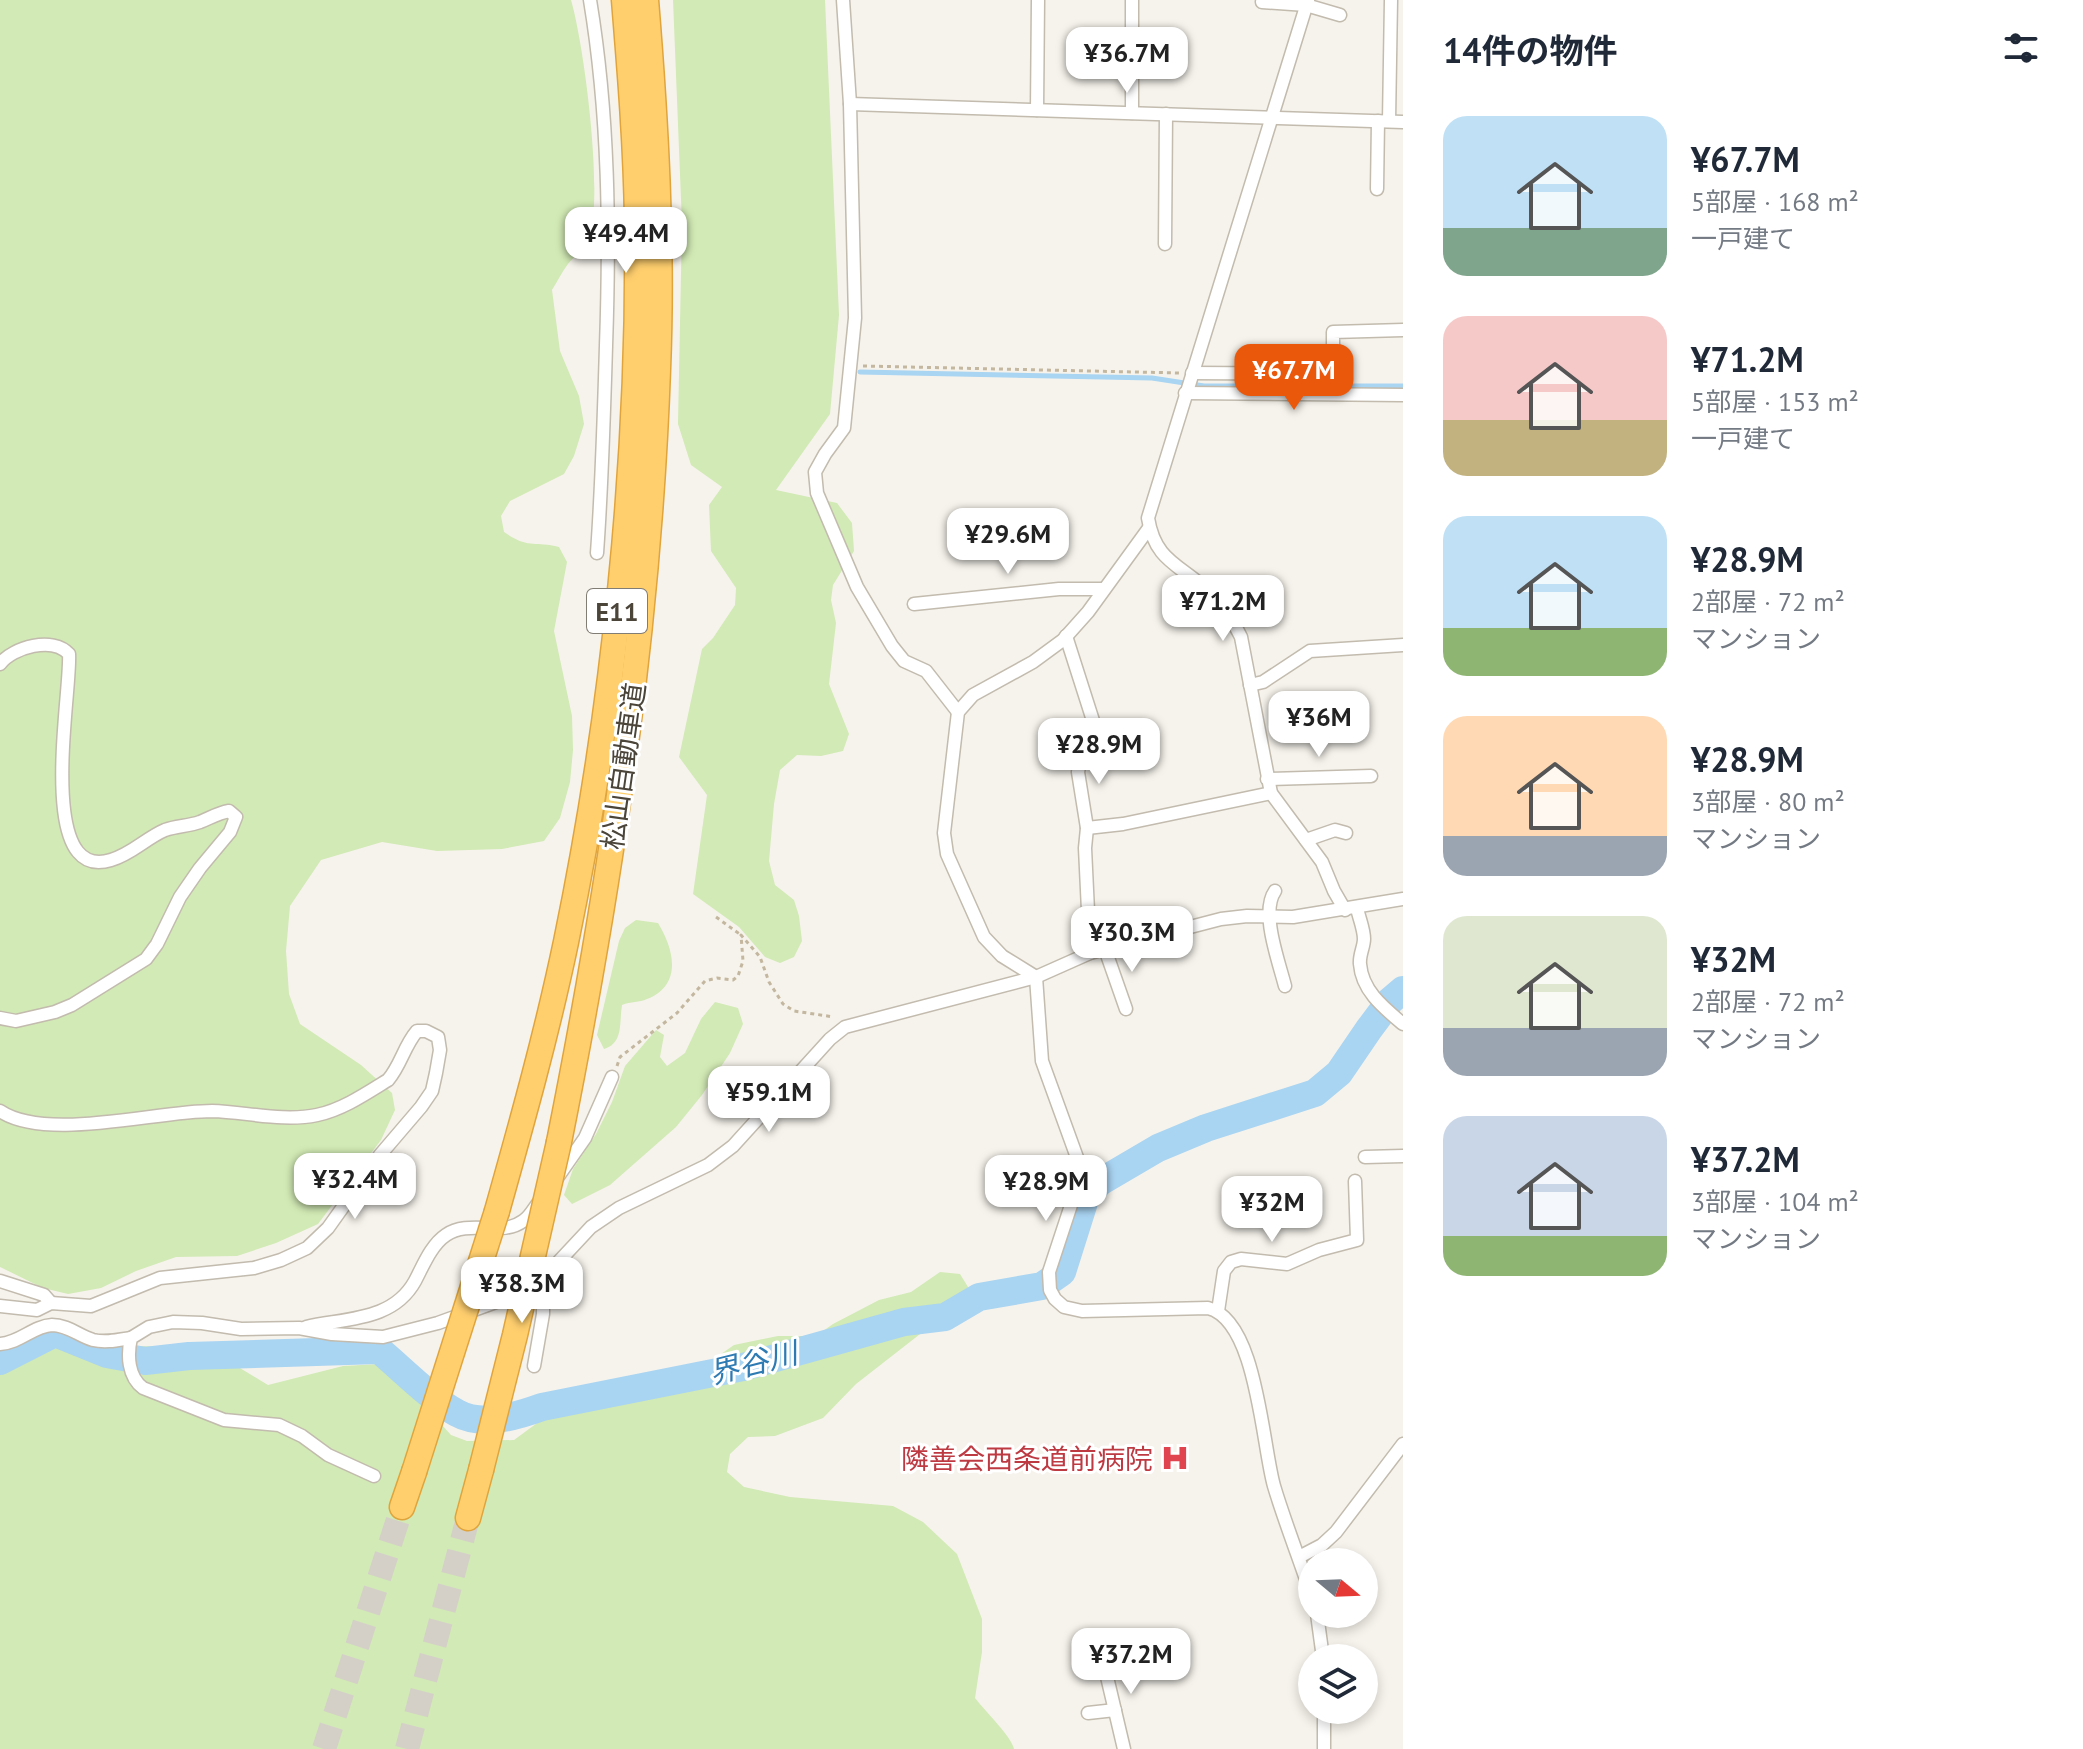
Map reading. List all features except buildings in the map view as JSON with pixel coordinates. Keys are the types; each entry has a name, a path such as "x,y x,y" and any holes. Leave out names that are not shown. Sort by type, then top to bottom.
{"highway":[{"name":"松山自動車道","path":"402,1507 497,1211 545,1039 593,792 614,641 632,401 637,221 624,0"},
{"name":"松山自動車道","path":"468,1518 559,1142 586,1007 627,751 653,470 658,366 655,108 646,0"}],"street":[{"path":"590,0 600,63 609,254 604,469 597,553"},
{"path":"843,0 850,104 855,318 844,428 815,472 817,493 857,587 892,646 904,661 926,671 958,712"},
{"path":"1037,110 1038,0"},
{"path":"1132,0 1132,113"},
{"path":"1377,189 1390,121 1391,0"},
{"path":"1262,2 1307,2 1340,15"},
{"path":"1307,2 1150,506 1149,528 1161,554 1222,605 1241,637 1271,793 1326,869 1334,891 1351,909 1364,941 1360,952 1364,981 1384,1009 1403,1024"},
{"path":"850,104 1390,121"},
{"path":"1165,244 1166,114"},
{"path":"1188,384 1333,374 1333,332 1403,330"},
{"path":"1188,384 1403,395"},
{"path":"1036,977 1002,956 984,937 947,854 944,833 958,712 973,695 1033,662 1066,636 1149,528"},
{"path":"914,604 1059,589 1104,589"},
{"path":"1066,636 1096,730 1094,738 1082,752 1078,772 1087,828 1085,848 1090,953"},
{"path":"1250,685 1263,682 1310,651 1403,645"},
{"path":"0,664 6,656 28,647 59,646 69,654 62,757 64,793 70,837 76,852 83,858 101,862 111,860 168,829 223,812 229,811 236,817 230,832 180,897 157,944 146,959 72,1005 55,1012 16,1021 0,1018"},
{"path":"1267,779 1371,776"},
{"path":"1087,828 1123,824 1271,793"},
{"path":"1306,840 1335,830 1346,833"},
{"path":"1275,891 1270,898 1268,917 1285,986"},
{"path":"534,1366 543,1314 543,1285 548,1273 591,1227 619,1208 708,1165 733,1146 830,1039 845,1027 1036,977 1090,953 1221,919 1351,909 1403,899"},
{"path":"1105,949 1126,1009"},
{"path":"1036,977 1042,1061 1079,1163 1074,1196 1049,1272 1050,1290 1064,1307 1082,1311 1208,1308 1218,1311 1230,1323 1250,1364 1273,1483 1298,1554"},
{"path":"0,1111 33,1123 55,1125 214,1111 302,1118 329,1112 388,1080 417,1031 426,1031 438,1037 440,1050 432,1091 401,1133 380,1155 328,1228 307,1248 254,1268 160,1278 91,1306 51,1303 37,1310 0,1306"},
{"path":"0,1344 10,1344 42,1327 55,1325 73,1330 90,1340 106,1342 130,1340 149,1327 173,1322 241,1329 299,1328 373,1315 394,1307 410,1290 432,1249 445,1235 460,1229 514,1227 526,1220 585,1138 612,1077"},
{"path":"1365,1157 1403,1156"},
{"path":"1218,1311 1224,1271 1231,1262 1241,1259 1287,1264 1319,1250 1357,1240 1355,1181"},
{"path":"0,1281 44,1295 51,1303"},
{"path":"299,1328 332,1334 383,1337 438,1323 543,1285"},
{"path":"130,1340 131,1374 143,1388 224,1420 279,1425 302,1436 328,1455 374,1476"},
{"path":"1316,1548 1336,1532 1403,1444"},
{"path":"1124,1749 1104,1664 1106,1654 1159,1666"},
{"path":"1088,1713 1115,1710"},
{"path":"1324,1724 1324,1749"}],"path":[{"path":"851,366 1188,384"},
{"path":"716,917 741,935 760,957 769,982 783,1004 794,1011 836,1018 845,1027"},
{"path":"612,1077 620,1057 677,1013 705,981 717,978 733,980 738,976 743,961 741,935"}],"green space":[{"path":"0,0 571,0 587,85 594,159 593,220 588,240 552,290 560,351 579,396 584,424 574,456 564,474 510,501 501,516 504,532 526,543 559,547 567,562 554,631 572,716 573,750 570,782 560,818 544,841 502,849 437,851 382,842 321,860 290,906 286,951 289,994 300,1024 361,1065 392,1093 395,1110 381,1140 318,1224 237,1256 176,1257 101,1288 68,1294 43,1288 0,1267"},
{"path":"673,0 825,0 839,315 830,414 776,490 837,503 852,523 854,551 833,585 831,600 836,623 829,684 849,734 843,751 821,756 797,755 780,770 769,861 775,885 794,900 802,941 794,957 780,963 765,957 739,927 693,894 707,795 679,757 702,649 735,605 736,588 711,551 709,505 722,487 691,465 678,424 682,224"},
{"path":"636,920 658,923 671,955 671,976 658,993 622,1005 618,1037 604,1049 597,1035 619,941 625,928"},
{"path":"715,1002 738,1008 743,1024 730,1053 702,1095 676,1127 610,1185 572,1204 564,1195 573,1169 596,1134 625,1066 656,1030 664,1035 660,1057 667,1066 685,1053 701,1019"},
{"path":"940,1272 960,1274 968,1287 965,1299 856,1384 823,1418 775,1436 748,1437 730,1454 727,1472 744,1487 790,1497 893,1506 923,1522 957,1554 982,1619 982,1652 975,1698 1014,1749 0,1749 0,1374 53,1345 205,1347 268,1385 343,1366 380,1364 414,1394 451,1435 467,1441 514,1440 548,1415 687,1386 711,1361 734,1345 778,1336 816,1336 879,1300 911,1292"}],"waterway":[{"path":"860,372 1152,378 1204,386 1403,386"},
{"name":"界谷川","path":"0,1361 55,1333 107,1354 145,1361 189,1356 379,1350 447,1407 467,1417 488,1420 743,1367 904,1322 945,1317 979,1297 1042,1286 1062,1272 1086,1196 1100,1182 1158,1148 1206,1128 1315,1093 1339,1073 1390,1001 1403,990"}],"tunnel":[{"path":"324,1749 402,1507"},
{"path":"407,1749 468,1518"}],"place":[{"name":"隣善会西条道前病院","path":"1175,1458"}]}
